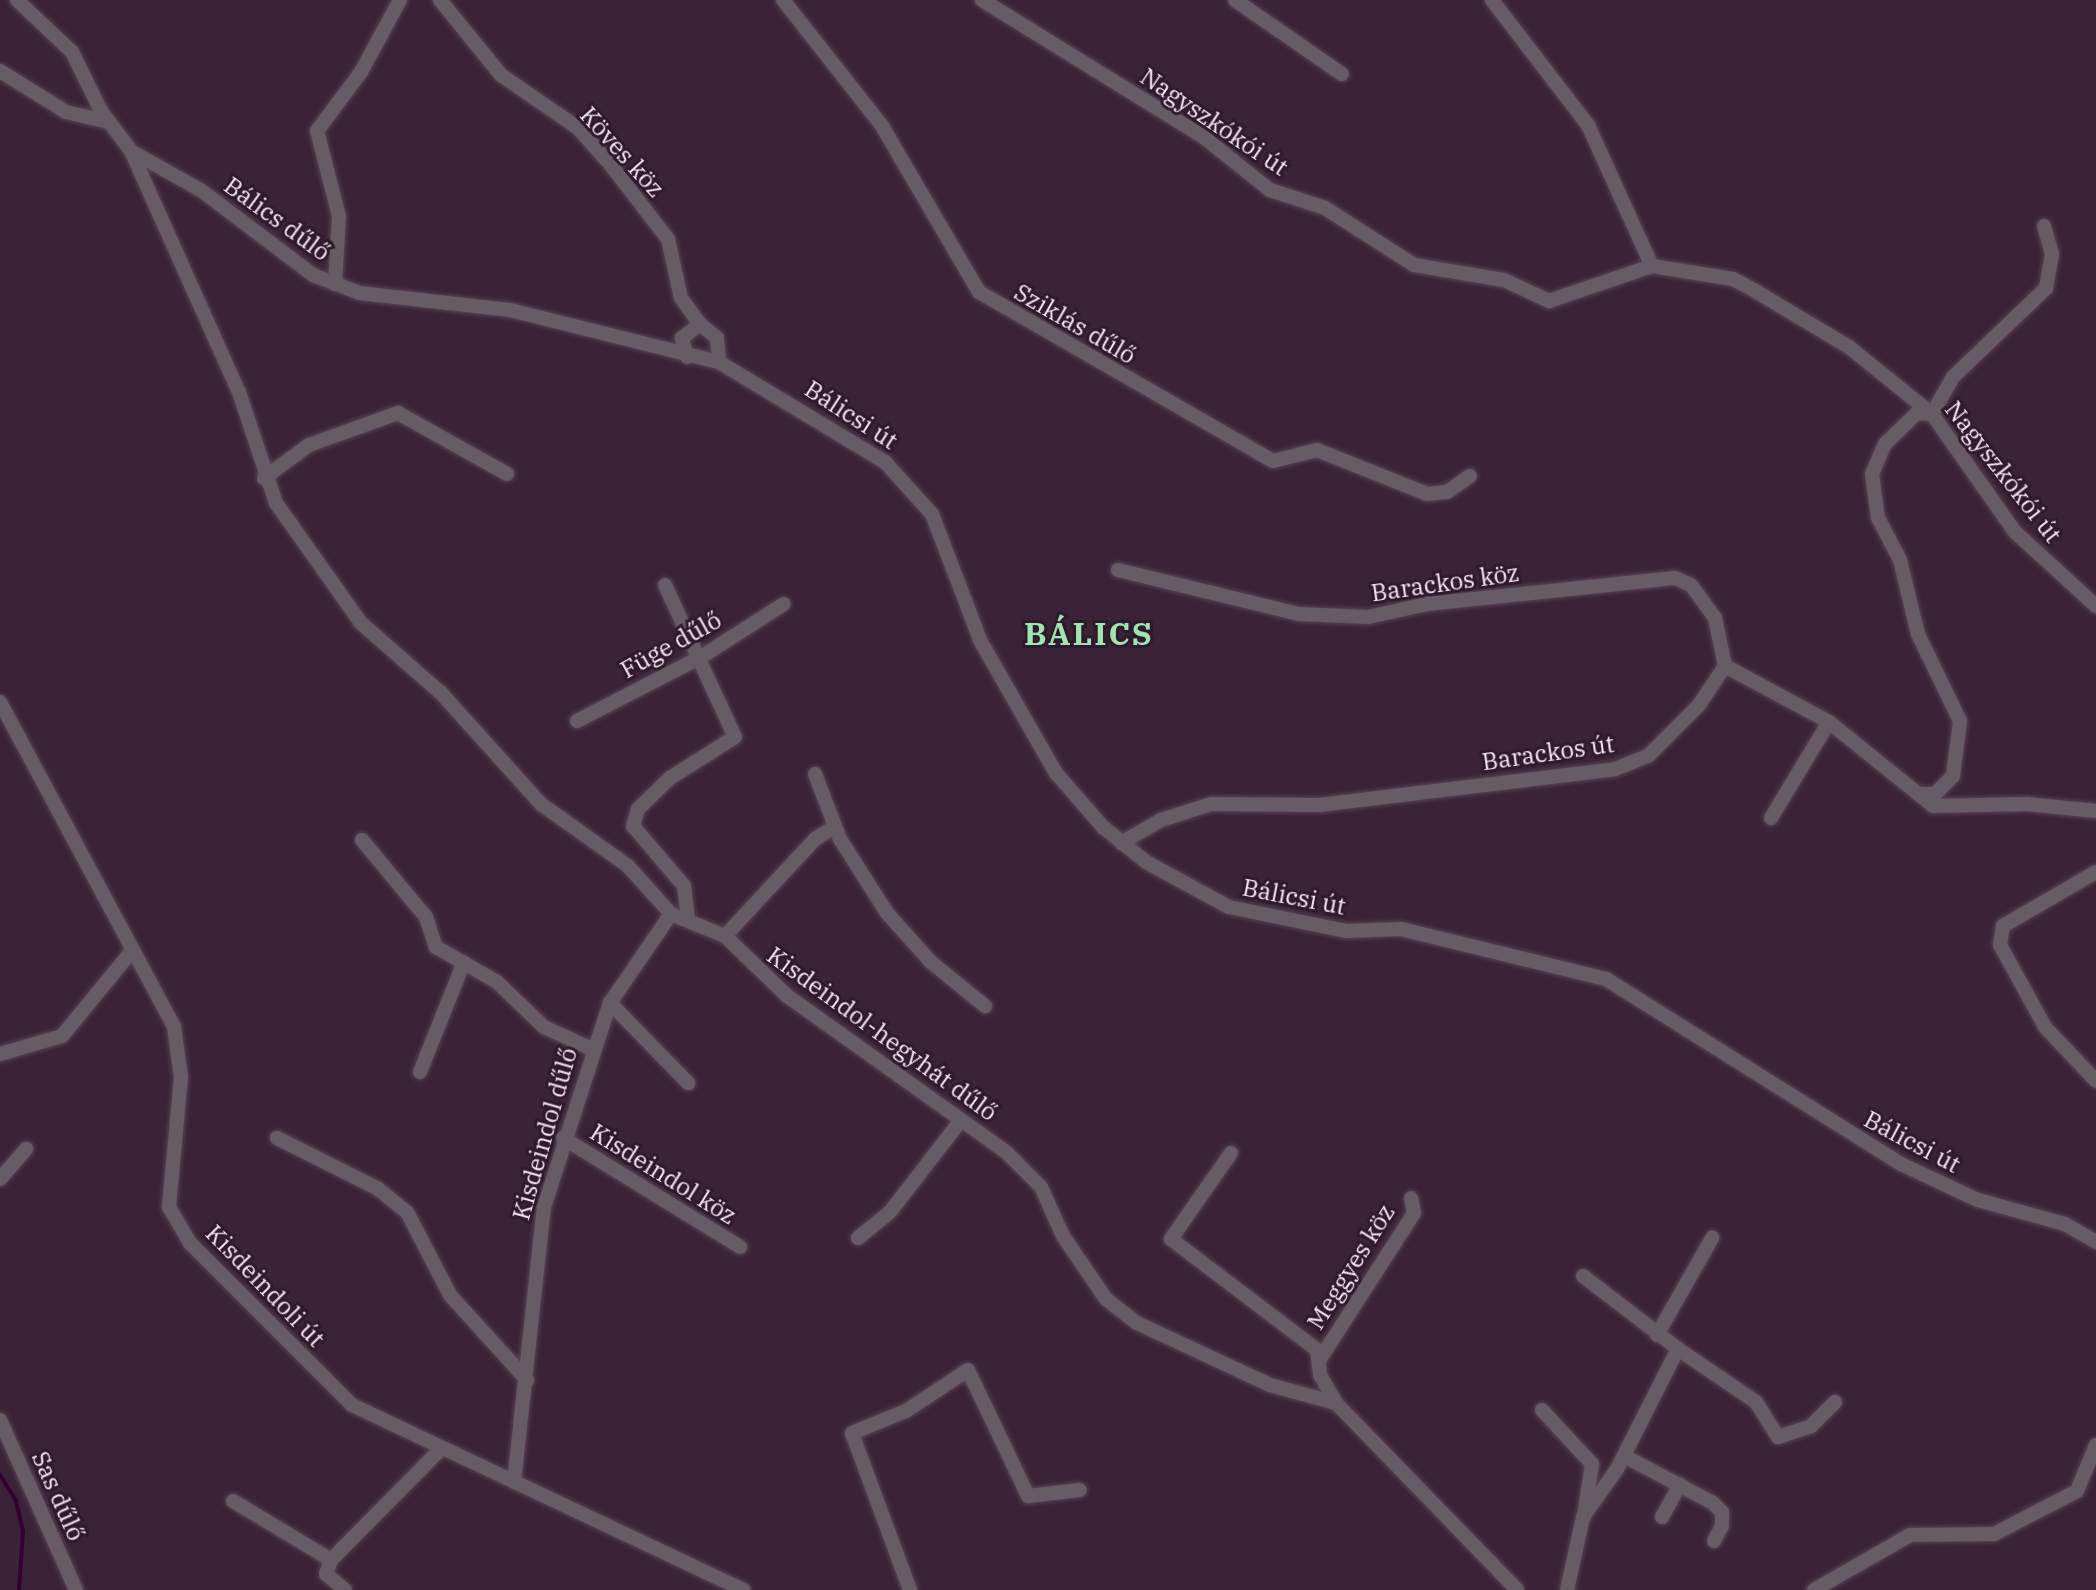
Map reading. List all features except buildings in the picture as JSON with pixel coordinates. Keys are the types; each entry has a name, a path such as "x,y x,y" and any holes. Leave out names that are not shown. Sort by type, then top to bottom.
{"street":[{"name":"Bálics dűlő","path":"17,0 72,52 109,122 131,151 202,191 294,264 360,293 510,310 687,357"},
{"path":"335,284 339,216 317,131 361,72 400,0"},
{"name":"Köves köz","path":"440,0 501,75 578,128 610,164 668,239 681,298 700,324"},
{"name":"Sziklás dűlő","path":"783,0 882,126 979,292 1273,461 1317,450 1427,494 1447,492 1470,476"},
{"name":"Nagyszkókói út","path":"982,0 1201,135 1270,190 1337,214 1414,265 1504,280 1549,301 1652,266 1733,279 1757,292 1849,347 1932,414 2015,532 2096,606"},
{"path":"1235,0 1342,74"},
{"path":"1492,0 1588,125 1652,266"},
{"path":"0,71 66,112 109,122"},
{"path":"131,151 239,392 264,478 361,623 441,693 541,804 628,866 671,914"},
{"path":"1922,794 1935,794 1953,776 1960,721 1918,634 1900,560 1878,518 1872,474 1885,444 1917,413 1932,414 1953,377 2046,288 2052,254 2044,226"},
{"path":"687,357 682,338 700,324 717,338 719,362"},
{"name":"Bálicsi út","path":"687,357 719,362 856,443 918,494 950,555 980,640 1056,773 1121,843 1229,907 1346,931 1401,929 1606,979 1901,1164 1978,1200 2065,1224 2096,1242"},
{"path":"264,478 309,445 398,413 507,474"},
{"name":"Barackos köz","path":"1118,570 1299,614 1368,617 1427,604 1675,578 1691,585 1715,618 1725,666"},
{"path":"665,585 701,657 735,737 670,778 638,809 633,826 684,886 688,917"},
{"name":"Füge dűlő","path":"577,721 701,657 784,604"},
{"path":"1725,666 1829,722 1922,794 1933,806 2027,804 2096,811"},
{"name":"Barackos út","path":"1121,843 1161,820 1211,804 1319,805 1615,769 1648,756 1699,705 1725,666"},
{"name":"Kisdeindoli út","path":"0,702 131,952 162,1000 178,1041 181,1077 169,1207 176,1223 352,1405 439,1451 514,1482 743,1590"},
{"path":"1771,818 1829,722"},
{"path":"815,774 834,827 887,913 931,962 985,1006"},
{"path":"725,936 815,839 834,827"},
{"path":"362,840 426,917 436,947 497,982 544,1027 592,1049"},
{"path":"2096,872 2003,926 2000,945 2045,1027 2096,1081"},
{"name":"Kisdeindol-hegyhát dűlő","path":"671,914 688,917 725,936 786,995 961,1120 1041,1187 1083,1269 1137,1323 1270,1385 1336,1403"},
{"name":"Kisdeindol dűlő","path":"514,1482 527,1380 536,1253 563,1138 610,1003 671,914"},
{"path":"0,1054 62,1036 131,952"},
{"path":"420,1072 464,962"},
{"path":"610,1003 688,1083"},
{"path":"858,1238 890,1212 961,1120"},
{"path":"277,1138 377,1188 407,1212 450,1295 527,1380"},
{"name":"Kisdeindol köz","path":"563,1138 740,1247"},
{"path":"0,1179 26,1149"},
{"path":"1231,1153 1171,1239 1320,1359 1320,1375 1336,1403 1517,1590"},
{"name":"Meggyes köz","path":"1320,1359 1414,1213 1411,1198"},
{"path":"1657,1335 1712,1238"},
{"path":"1583,1276 1657,1335 1756,1402 1778,1437 1811,1426 1835,1402"},
{"path":"1583,1517 1624,1456 1678,1349"},
{"path":"910,1590 852,1433 906,1411 968,1370 1028,1496 1080,1490"},
{"path":"1542,1410 1592,1464 1567,1590"},
{"name":"Sas dűlő","path":"0,1420 76,1590"},
{"path":"1814,1590 1910,1535 1994,1534 2077,1491 2096,1445"},
{"path":"345,1590 326,1574 331,1560 439,1451"},
{"path":"1624,1456 1680,1485 1722,1512 1714,1541"},
{"path":"1662,1517 1680,1485"},
{"path":"233,1501 331,1560"}],"waterway":[{"path":"0,1475 16,1501 23,1531 19,1590"}],"district":[{"name":"BÁLICS","path":"1089,633"}]}
